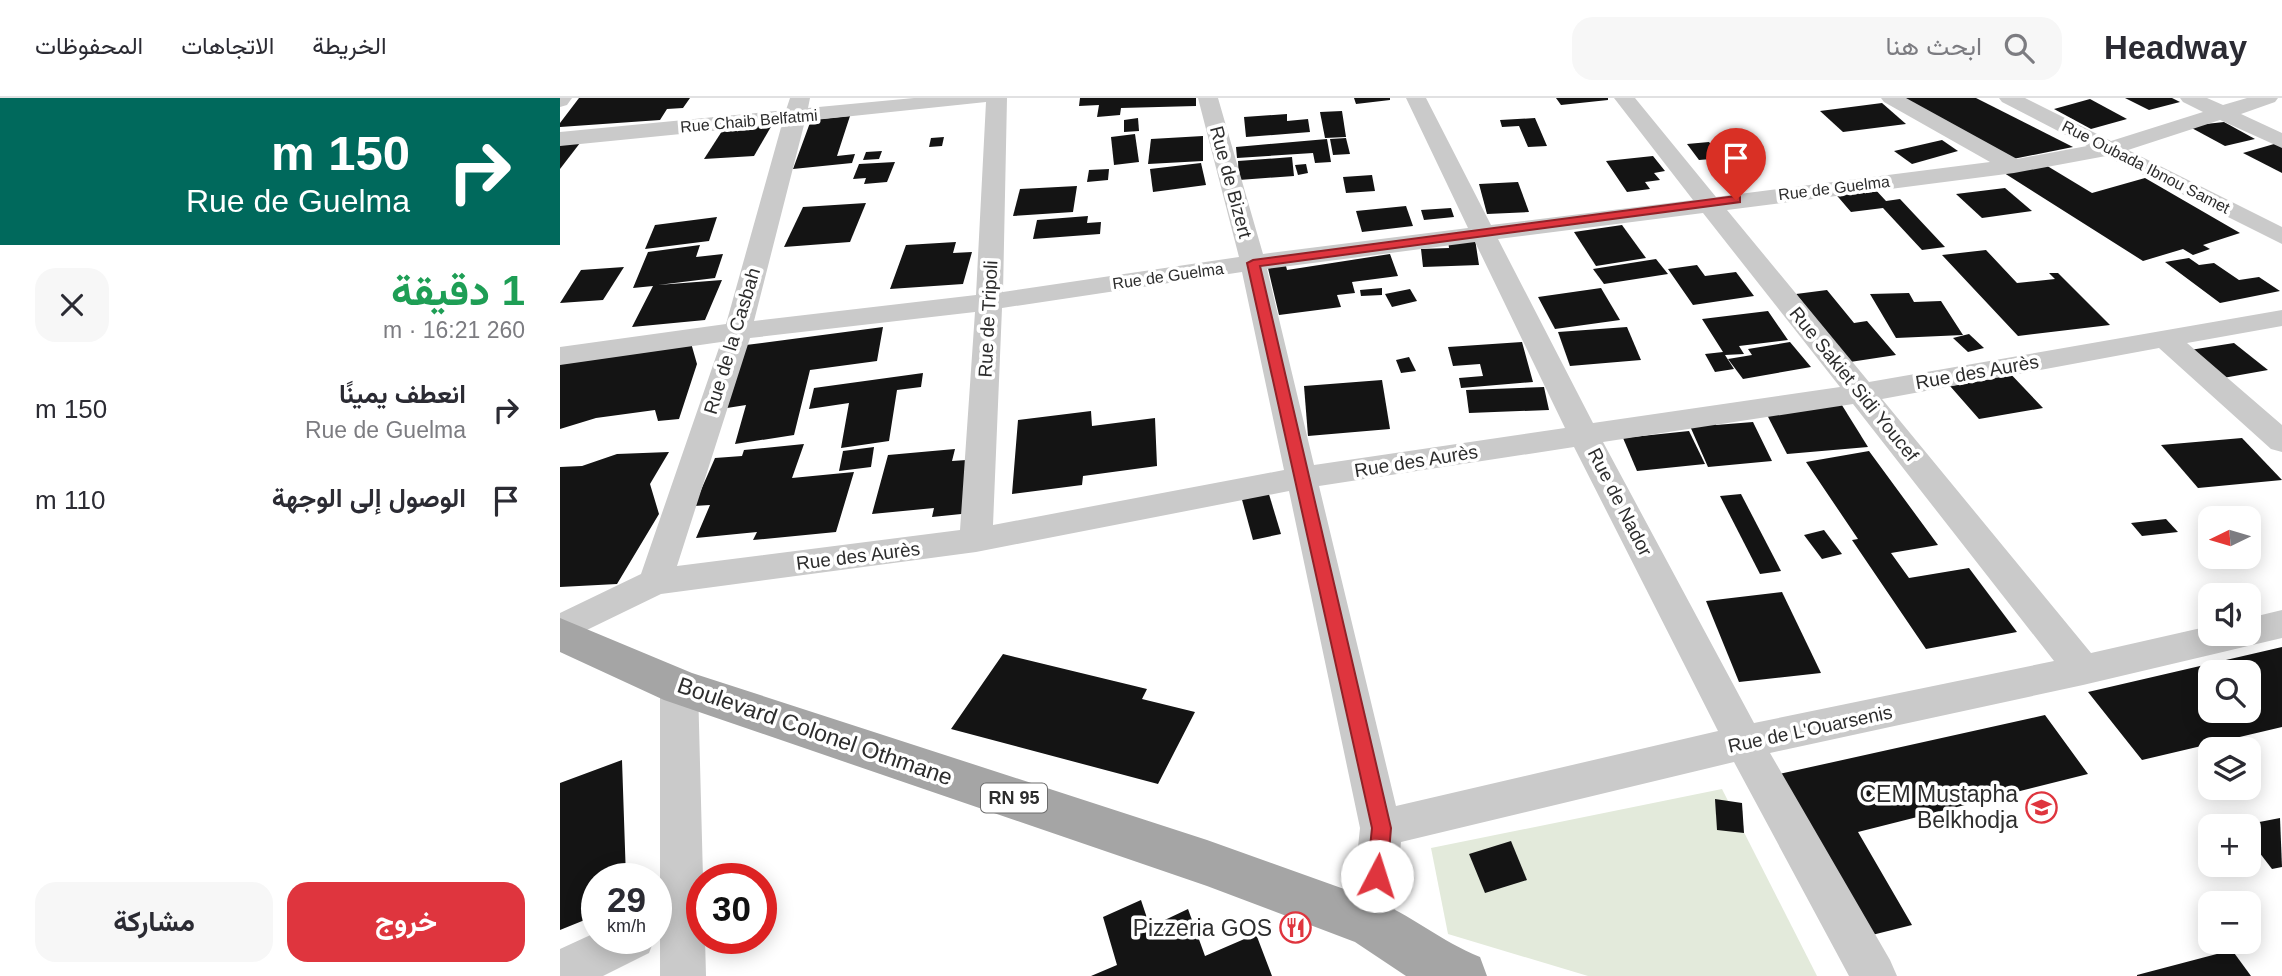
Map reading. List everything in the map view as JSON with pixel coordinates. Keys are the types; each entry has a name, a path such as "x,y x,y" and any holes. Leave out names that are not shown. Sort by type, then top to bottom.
{"main road":[{"name":"Boulevard Colonel Othmane","path":"560,634 679,687 1207,863 1372,924 1449,975"}],"street":[{"name":"Rue Chaib Belfatmi","path":"560,139 797,107 979,98"},
{"name":"Rue de Tripoli","path":"976,540 997,98"},
{"name":"Rue de Bizert","path":"1208,98 1253,263 1381,828 1372,924"},
{"name":"Rue de Nador","path":"1416,98 1745,742 1874,976"},
{"name":"Rue Sakiet Sidi Youcef","path":"1624,98 2083,670"},
{"path":"1891,98 2014,166"},
{"name":"Rue Oubada Ibnou Samet","path":"2009,98 2282,237"},
{"path":"2190,98 2282,141"},
{"name":"Rue de Guelma","path":"560,356 738,331 989,302 1253,263 1709,203 2014,166 2109,149 2268,98"},
{"name":"Rue de la Casbah","path":"655,582 738,331 797,107"},
{"name":"Rue des Aurès","path":"560,629 655,582 976,540 1300,478 1861,393 2165,339 2278,322"},
{"path":"2165,339 2282,442"},
{"path":"2261,629 2282,624"},
{"name":"Rue de L'Ouarsenis","path":"1381,828 1745,742 2198,644"},
{"path":"671,863 679,687"},
{"path":"672,936 683,976"},
{"path":"560,973 600,954"}],"green space":[{"path":"1722,789 1817,976 1588,976 1448,934 1431,848"}],"building":[{"path":"579,98 690,98 683,108 667,109 660,120 560,127 560,123"},
{"path":"1080,98 1196,98 1196,106 1121,108 1120,115 1097,117 1099,105 1079,106"},
{"path":"1354,98 1390,98 1390,100 1356,104"},
{"path":"1556,98 1608,98 1608,100 1561,105"},
{"path":"1899,98 1976,98 2073,147 2013,159"},
{"path":"2125,98 2172,98 2180,102 2149,110"},
{"path":"2090,99 2127,119 2091,129 2054,109"},
{"path":"1882,103 1906,124 1843,132 1820,111"},
{"path":"1342,111 1346,137 1325,138 1320,112"},
{"path":"1287,114 1287,121 1308,119 1310,132 1246,137 1244,117"},
{"path":"850,116 837,156 855,154 852,163 793,169 811,120"},
{"path":"1138,118 1139,131 1124,132 1124,120"},
{"path":"1535,118 1547,146 1528,147 1519,126 1502,127 1500,120"},
{"path":"2224,122 2255,139 2225,146 2188,126"},
{"path":"772,125 754,156 704,159 724,128"},
{"path":"1135,134 1139,162 1114,165 1111,137"},
{"path":"1203,136 1203,161 1148,164 1151,139"},
{"path":"944,137 942,146 929,147 931,138"},
{"path":"1346,138 1350,154 1333,155 1330,139"},
{"path":"1327,139 1331,162 1315,163 1313,153 1237,158 1236,147"},
{"path":"1942,140 1958,151 1912,164 1894,151"},
{"path":"1709,142 1726,164 1742,163 1755,180 1729,182 1711,159 1699,160 1687,144"},
{"path":"2281,142 2282,173 2243,153"},
{"path":"580,143 560,169 560,145"},
{"path":"882,151 879,159 863,160 866,152"},
{"path":"1653,156 1665,171 1654,173 1660,180 1645,182 1650,189 1627,192 1606,161"},
{"path":"1292,157 1294,176 1239,180 1238,161"},
{"path":"2039,161 2092,193 2145,178 2240,233 2203,245 2210,249 2193,255 2183,249 2143,261 2001,171"},
{"path":"895,162 887,182 864,184 866,178 853,179 859,164"},
{"path":"1201,163 1206,185 1153,192 1150,169"},
{"path":"1306,164 1308,173 1298,175 1295,165"},
{"path":"1109,169 1108,180 1087,182 1089,170"},
{"path":"1372,175 1375,191 1346,193 1343,177"},
{"path":"1518,182 1529,212 1487,214 1479,184"},
{"path":"1077,186 1073,212 1013,216 1020,189"},
{"path":"1873,187 1886,201 1900,199 1945,247 1922,250 1883,208 1851,212 1833,191"},
{"path":"2005,188 2032,211 1982,218 1956,194"},
{"path":"866,203 850,242 784,247 803,207"},
{"path":"1406,206 1413,226 1362,232 1356,211"},
{"path":"1451,208 1454,217 1424,220 1421,210"},
{"path":"1088,216 1087,223 1101,222 1100,234 1033,239 1037,220"},
{"path":"717,217 709,241 645,249 655,225"},
{"path":"1622,225 1646,258 1596,266 1574,232"},
{"path":"1475,239 1479,265 1423,267 1421,249 1449,248 1448,240"},
{"path":"956,242 953,253 972,252 963,284 890,289 906,245"},
{"path":"700,245 696,257 723,254 715,278 658,285 722,280 705,320 632,327 653,286 633,288 648,252"},
{"path":"1986,250 2017,283 2055,279 2049,273 2058,273 2110,325 2018,336 1942,255"},
{"path":"1390,254 1398,276 1352,282 1355,293 1337,295 1341,307 1279,315 1267,264 1285,262 1287,270"},
{"path":"2189,258 2199,265 2214,263 2239,280 2259,277 2280,291 2220,303 2165,262"},
{"path":"1656,259 1668,274 1604,284 1593,269"},
{"path":"1697,265 1705,276 1736,272 1754,296 1693,305 1668,269"},
{"path":"624,267 603,300 560,303 581,270"},
{"path":"1382,288 1382,295 1361,296 1360,290"},
{"path":"1601,288 1620,320 1555,329 1538,297"},
{"path":"1410,289 1417,301 1392,307 1385,294"},
{"path":"1827,290 1854,323 1867,321 1896,355 1850,362 1796,294"},
{"path":"1909,293 1914,302 1941,301 1963,335 1896,338 1870,294"},
{"path":"1768,311 1788,340 1739,346 1744,354 1725,355 1734,369 1715,372 1705,354 1723,352 1702,319"},
{"path":"883,327 877,361 810,370 794,435 735,444 746,405 727,408 746,345"},
{"path":"1627,327 1641,360 1570,366 1558,332"},
{"path":"1969,334 1984,348 1968,352 1953,338"},
{"path":"1522,342 1533,382 1461,388 1459,378 1483,376 1480,364 1453,366 1448,347"},
{"path":"1790,342 1811,367 1743,379 1728,359 1752,355 1748,349"},
{"path":"691,343 697,364 679,419 658,421 655,410 596,418 560,429 560,353"},
{"path":"2234,343 2268,370 2223,378 2190,350"},
{"path":"1409,357 1416,371 1401,373 1396,360"},
{"path":"2005,368 2043,408 1979,419 1950,386 1992,379 1984,372"},
{"path":"923,373 921,387 897,390 889,441 841,448 849,403 809,409 814,388"},
{"path":"1382,380 1390,429 1308,436 1304,386"},
{"path":"1544,387 1549,410 1469,413 1466,390"},
{"path":"1840,402 1868,447 1787,454 1764,409"},
{"path":"1091,411 1092,426 1155,418 1157,466 1083,476 1082,485 1012,494 1018,420"},
{"path":"1711,415 1716,425 1753,422 1772,461 1708,467 1686,417"},
{"path":"1689,431 1705,464 1637,471 1623,438"},
{"path":"2242,438 2282,480 2198,488 2161,445"},
{"path":"804,444 792,478 854,472 836,532 753,540 757,532 696,538 710,505 694,506 715,458 742,456 744,450"},
{"path":"874,447 871,467 839,471 843,451"},
{"path":"955,449 952,461 981,459 971,513 932,517 934,508 872,514 888,455"},
{"path":"1869,451 1938,545 1891,553 1909,578 1969,568 2017,632 1926,649 1852,540 1858,539 1806,462"},
{"path":"669,452 650,484 659,514 617,584 560,587 560,467 582,466 617,454"},
{"path":"1268,491 1281,534 1253,540 1241,496"},
{"path":"1741,494 1781,571 1760,574 1720,496"},
{"path":"2166,519 2178,532 2142,536 2131,523"},
{"path":"1824,530 1842,554 1822,559 1804,535"},
{"path":"1782,592 1821,673 1739,682 1706,601"},
{"path":"2282,647 2282,727 2240,737 2198,737 2198,747 2142,760 2088,692 2198,666 2198,723 2261,723 2261,660 2226,660"},
{"path":"1003,654 1147,689 1142,699 1195,712 1158,784 951,729"},
{"path":"2045,715 2088,774 1858,832 1912,925 1864,937 1775,775"},
{"path":"622,760 625,863 581,863 581,921 560,930 560,783"},
{"path":"1715,799 1742,803 1744,833 1717,830"},
{"path":"2280,818 2282,867 2272,869 2261,855 2261,822"},
{"path":"1511,841 1527,880 1485,893 1469,854"},
{"path":"1141,900 1150,927 1188,909 1205,956 1256,934 1272,976 1091,976 1117,965 1103,917"},
{"path":"2217,954 2235,954 2251,976 2137,976"}],"place":[{"name":"CEM Mustapha Belkhodja","path":"2041,807"},
{"name":"Pizzeria GOS","path":"1295,928"}],"route":[{"path":"1377,876 1381,828 1253,263 1736,200"}]}
